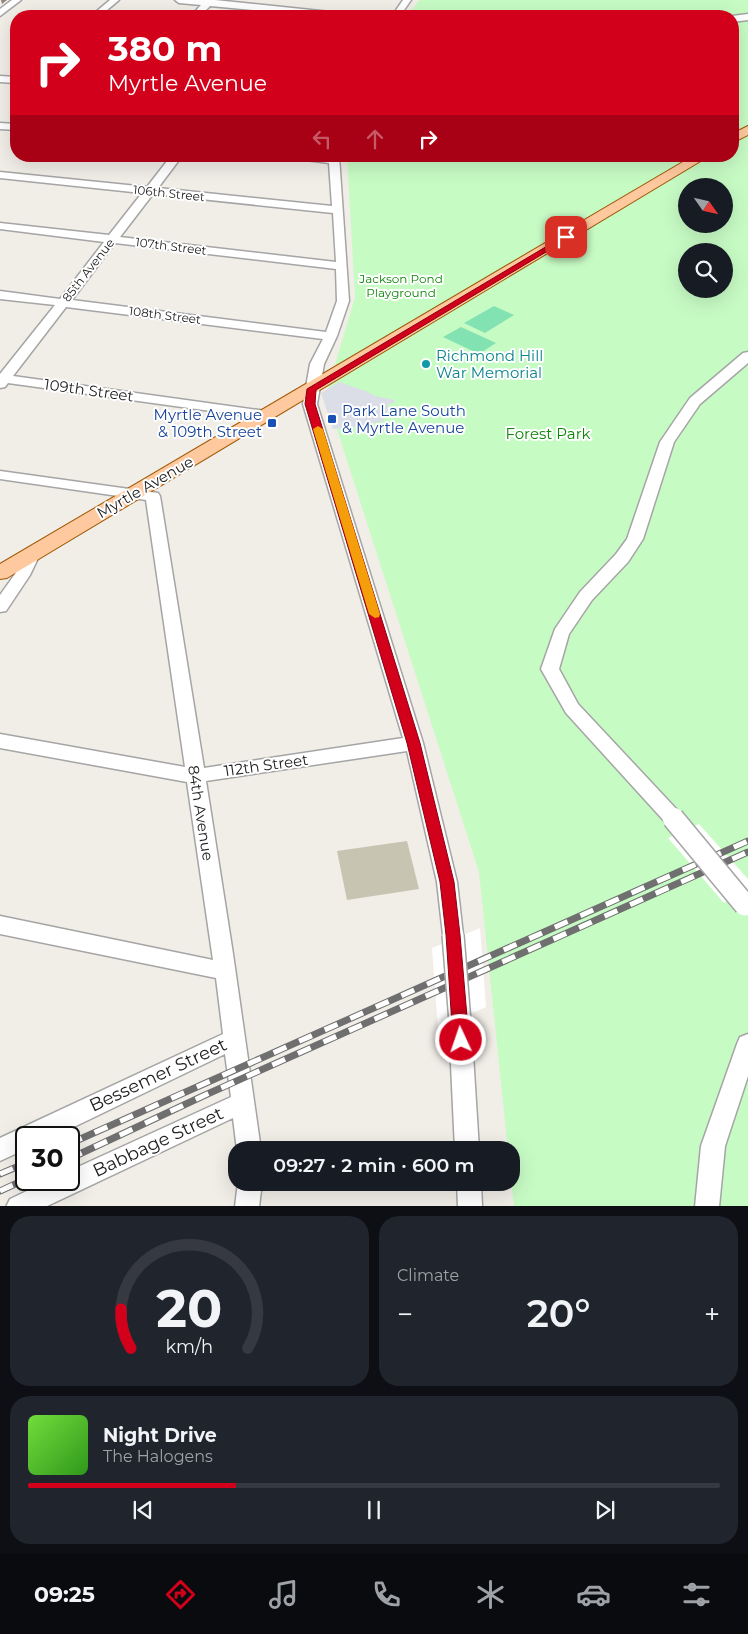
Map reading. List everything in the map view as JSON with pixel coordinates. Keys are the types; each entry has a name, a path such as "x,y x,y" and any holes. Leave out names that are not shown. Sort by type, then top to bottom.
{"main road":[{"name":"Myrtle Avenue","path":"0,573 693,162"}],"street":[{"path":"0,13 17,0"},
{"path":"102,10 115,0"},
{"path":"179,0 210,1 270,10"},
{"path":"201,10 210,1"},
{"name":"85th Avenue","path":"1,380 172,162"},
{"path":"334,162 343,301 331,336 317,364 311,389 310,404 414,743 447,882 460,1022 467,1141"},
{"name":"106th Street","path":"0,175 337,210"},
{"name":"107th Street","path":"0,226 342,266"},
{"name":"108th Street","path":"0,295 331,336"},
{"path":"746,908 673,818 572,708 550,669 561,633 586,596 622,558 635,539 667,442 695,402 748,356"},
{"name":"109th Street","path":"1,380 268,415"},
{"path":"0,475 133,494"},
{"name":"84th Avenue","path":"133,494 153,496 225,971 248,1141"},
{"path":"0,608 22,575 32,554"},
{"name":"112th Street","path":"0,742 195,776 414,743"},
{"path":"0,925 225,971"},
{"name":"Bessemer Street","path":"0,1150 234,1039"},
{"path":"707,1206 706,1200 713,1146 748,1044"},
{"name":"Babbage Street","path":"18,1206 244,1102"},
{"path":"247,1206 249,1191"},
{"path":"469,1191 470,1206"}],"shaded area":[{"path":"339,382 375,396 394,400 394,403 388,404 388,411 383,418 384,421 357,427 333,429 321,393"},
{"path":"407,841 419,889 347,900 337,851"}],"green space":[{"name":"Forest Park","path":"419,0 748,0 748,1206 514,1206 512,1191 520,1191 520,1141 507,1141 479,872 326,395 355,297 347,162 739,162 739,10 412,10"},
{"path":"494,306 514,315 485,333 464,323"},
{"path":"461,327 496,343 479,354 443,337"}],"pier":[{"path":"699,824 748,879 748,891 724,903 668,838"},
{"path":"480,928 486,1007 438,1028 432,948"}],"railway":[{"path":"80,1139 748,841"},
{"path":"80,1154 203,1096 748,852"},
{"path":"0,1174 15,1168"},
{"path":"0,1191 15,1184"}],"slow traffic":[{"path":"318,429 375,614"}],"place":[{"name":"Richmond Hill War Memorial","path":"426,364"},
{"name":"Park Lane South & Myrtle Avenue","path":"332,419"},
{"name":"Myrtle Avenue & 109th Street","path":"272,423"}],"route":[{"path":"461,1040 447,882 414,743 310,404 311,389 566,237"}],"park label":[{"name":"Jackson Pond Playground","path":"401,285"}]}
